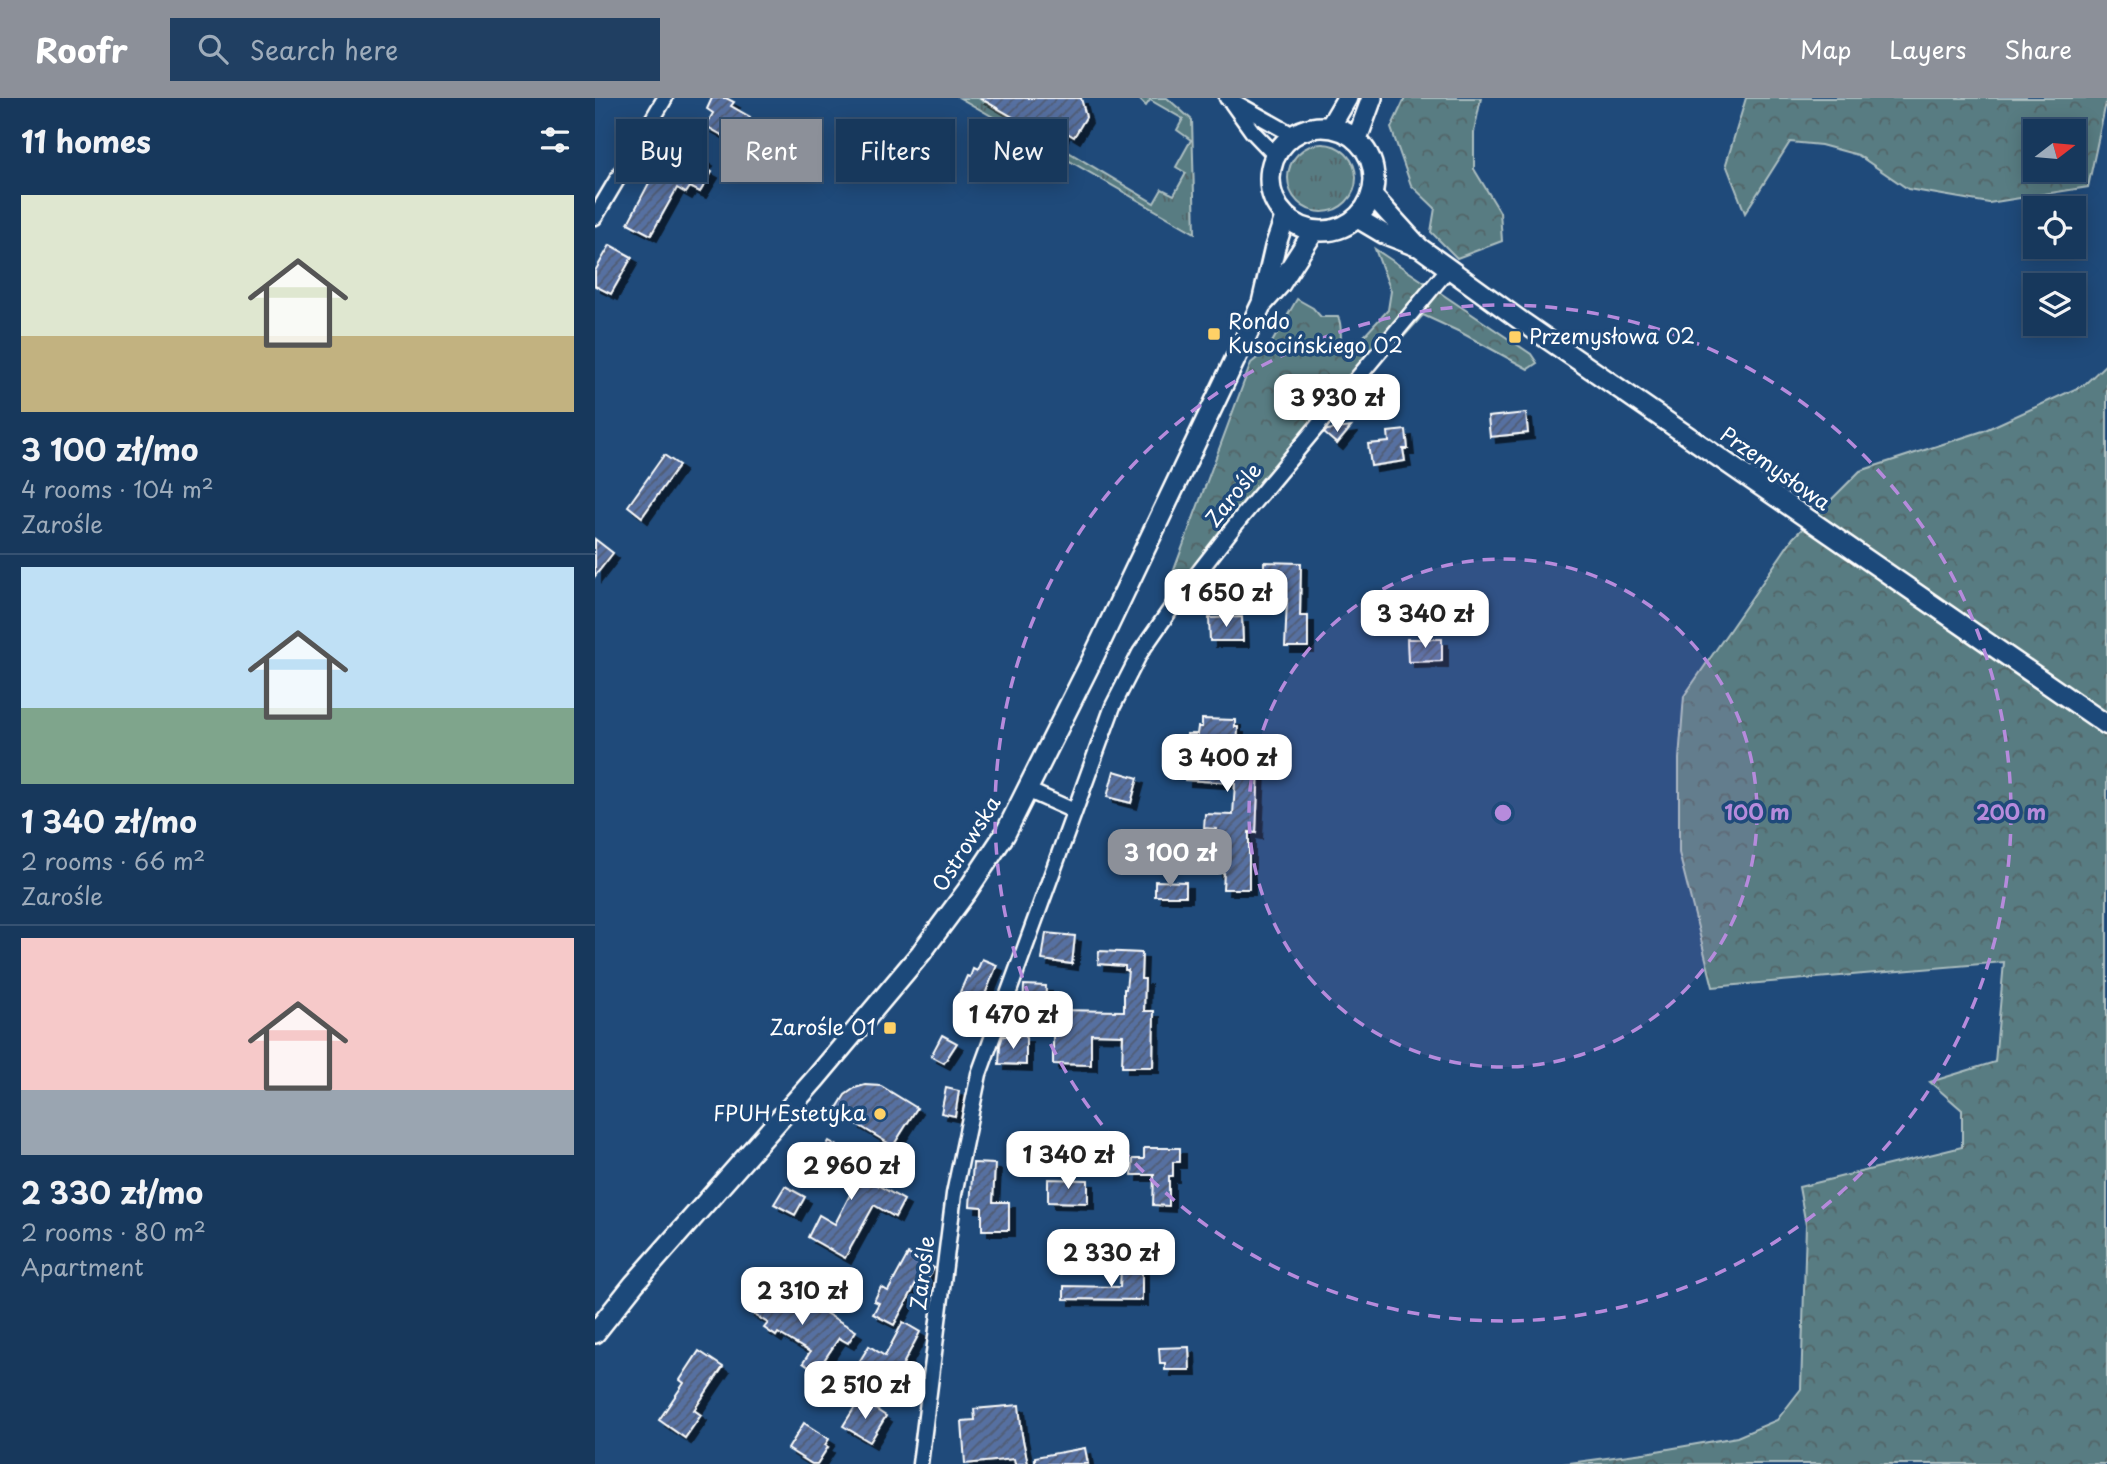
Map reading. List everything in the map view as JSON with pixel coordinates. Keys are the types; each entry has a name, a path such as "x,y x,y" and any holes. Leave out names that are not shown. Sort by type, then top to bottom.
{"main road":[{"path":"1330,127 1347,98"},
{"path":"1357,139 1372,98"},
{"path":"1317,126 1330,127 1357,139 1369,156 1374,175 1372,195 1357,218 1337,230 1314,231 1299,227 1285,217 1275,204 1269,171 1282,144 1293,135 1317,126"},
{"name":"Ostrowska","path":"595,1333 634,1284 921,953 997,845 1103,638 1262,303 1285,217"},
{"name":"Ostrowska","path":"1262,303 1280,284 1314,231"}],"street":[{"path":"595,217 666,98"},
{"path":"1229,100 1293,135"},
{"path":"1229,100 1252,131 1275,155"},
{"name":"Przemysłowa","path":"1372,195 1419,247 1547,339 2107,725"},
{"name":"Przemysłowa","path":"1357,218 1384,234 1419,247"},
{"name":"Zarośle","path":"920,1464 954,1194 979,1074 1113,706 1140,653 1177,600 1240,519 1449,268"},
{"path":"1027,790 1074,811"}],"green space":[{"path":"960,98 978,98 1013,119 997,119"},
{"path":"1138,98 1167,98 1192,120 1195,233 1067,159 1067,151 1154,203 1162,189 1174,195 1186,173 1176,167 1191,140 1177,130 1183,119 1150,100 1146,106"},
{"path":"1405,98 1481,98 1474,132 1474,169 1500,212 1502,241 1457,258 1431,232 1435,208 1411,185 1391,128"},
{"path":"1746,98 2107,98 2088,187 1989,203 1908,189 1858,155 1821,145 1790,142 1745,213 1726,164"},
{"path":"1322,144 1335,147 1346,154 1353,165 1356,178 1353,191 1346,202 1335,209 1322,212 1309,209 1298,202 1291,191 1288,178 1291,165 1298,154 1309,147"},
{"path":"1375,249 1531,354 1537,363 1528,369 1423,315 1400,341 1368,364 1186,585 1171,578 1251,363 1268,349 1297,299 1313,308 1321,317 1338,317 1342,345 1355,346 1388,310 1391,291"},
{"path":"2107,363 2107,1464 1562,1464 1737,1437 1777,1420 1801,1389 1806,1225 1799,1187 1962,1147 1962,1110 1930,1082 1995,1062 2004,962 1713,987 1679,853 1679,759 1684,696 1793,538 1860,471 1983,431 2084,385"}],"building":[{"path":"712,98 726,98 734,102 731,106 750,117 721,119 721,134 707,127 713,113 707,109"},
{"path":"980,98 1081,98 1086,117 1074,137 1067,133 1067,119 1016,119"},
{"path":"649,182 706,182 700,192 690,187 686,193 677,188 651,235 628,223"},
{"path":"610,245 632,257 611,294 595,286 595,271"},
{"path":"1526,413 1528,433 1490,437 1488,417"},
{"path":"1351,427 1337,444 1324,433 1327,430"},
{"path":"1406,430 1408,449 1403,449 1405,461 1371,466 1368,444 1389,442 1388,432"},
{"path":"664,455 679,465 642,517 628,506"},
{"path":"595,539 613,553 595,576"},
{"path":"1264,562 1301,563 1300,616 1308,616 1308,647 1285,647 1287,599 1268,599 1268,589 1264,589"},
{"path":"1242,617 1243,641 1210,641 1209,618"},
{"path":"1407,639 1442,639 1442,661 1408,662"},
{"path":"1202,719 1235,720 1235,727 1238,727 1237,753 1263,753 1263,767 1259,767 1256,833 1249,832 1249,889 1223,889 1224,873 1216,872 1216,829 1204,828 1205,814 1233,815 1235,783 1185,780 1187,734 1197,734 1198,727 1202,727"},
{"path":"1114,771 1138,778 1131,803 1107,797"},
{"path":"1155,881 1186,882 1186,896 1155,896"},
{"path":"1046,933 1075,936 1072,964 1042,960"},
{"path":"1099,951 1142,953 1141,979 1145,979 1144,1011 1154,1011 1153,1067 1122,1067 1123,1035 1091,1034 1091,1065 1053,1064 1053,1010 1124,1011 1124,989 1128,970 1125,970 1125,966 1098,964"},
{"path":"982,959 997,965 979,1009 957,999 967,976 970,977 973,969 977,971"},
{"path":"1024,985 1046,986 1045,1011 1023,1010"},
{"path":"942,1035 957,1043 944,1063 931,1056"},
{"path":"1003,1036 1026,1036 1026,1065 999,1064"},
{"name":"FPUH Estetyka","path":"865,1085 881,1086 917,1108 893,1146 855,1123 857,1120 837,1108 845,1095"},
{"path":"946,1088 959,1091 955,1116 941,1113"},
{"path":"829,1141 871,1168 865,1178 904,1200 895,1217 874,1205 845,1258 808,1237 819,1215 835,1224 853,1189 848,1186 851,1181 817,1162"},
{"path":"1144,1148 1180,1148 1180,1162 1173,1162 1173,1176 1169,1176 1169,1206 1153,1205 1154,1175 1132,1175 1133,1159 1144,1159"},
{"path":"1026,1151 1057,1152 1057,1166 1026,1165"},
{"path":"973,1163 995,1164 993,1202 1009,1202 1009,1230 982,1230 982,1207 970,1206"},
{"path":"1048,1179 1088,1180 1088,1203 1048,1202"},
{"path":"785,1186 805,1197 795,1215 774,1204"},
{"path":"908,1254 934,1268 923,1288 916,1284 894,1325 873,1314 879,1303 874,1301 881,1287 888,1291"},
{"path":"1121,1269 1142,1269 1142,1300 1064,1299 1064,1286 1120,1287"},
{"path":"762,1288 804,1315 810,1304 856,1331 848,1343 839,1338 816,1372 803,1363 810,1352 778,1333 776,1336 764,1328 768,1323 748,1311"},
{"path":"903,1322 920,1332 902,1366 906,1369 895,1387 883,1380 878,1387 853,1372 869,1346 885,1356"},
{"path":"1189,1347 1190,1370 1165,1370 1165,1363 1160,1363 1159,1348"},
{"path":"699,1351 723,1367 694,1410 701,1415 685,1438 659,1420 684,1383 680,1380"},
{"path":"824,1365 838,1374 830,1387 816,1378"},
{"path":"860,1399 886,1416 870,1442 843,1426"},
{"path":"1019,1405 1028,1464 1015,1464 1014,1459 965,1464 962,1421 975,1420 974,1409"},
{"path":"804,1423 829,1439 825,1445 828,1447 817,1464 812,1464 788,1449"},
{"path":"1085,1448 1088,1464 1035,1464 1035,1457"}],"place":[{"name":"Rondo Kusocińskiego 02","path":"1214,334"},
{"name":"Przemysłowa 02","path":"1515,337"},
{"name":"Zarośle 01","path":"890,1028"},
{"name":"FPUH Estetyka","path":"880,1114"}]}
